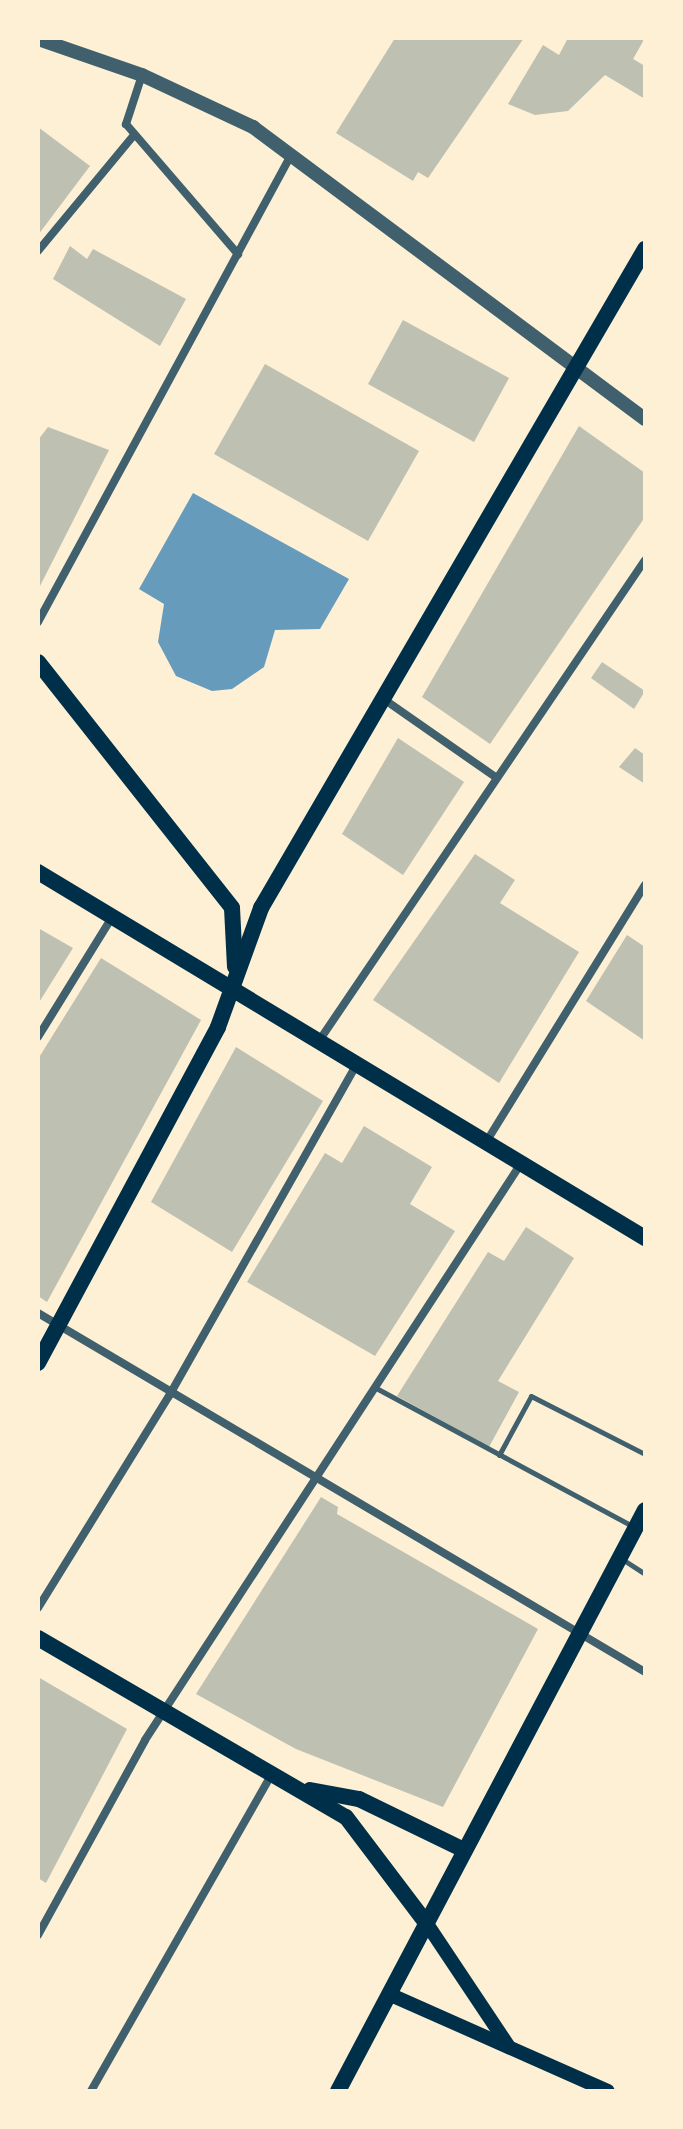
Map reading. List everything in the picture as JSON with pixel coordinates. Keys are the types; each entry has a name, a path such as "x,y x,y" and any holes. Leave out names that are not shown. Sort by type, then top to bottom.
{"main road":[{"path":"38,1363 234,989 261,908 385,700 573,369 645,249"},
{"path":"38,662 232,908 234,989"},
{"path":"38,872 359,1060 645,1238"},
{"path":"338,2091 645,1510"},
{"path":"38,1638 303,1788 352,1824 427,1924 509,2047"},
{"path":"303,1788 359,1799 464,1850"},
{"path":"391,1995 608,2091"}],"street":[{"path":"38,39 142,75 242,120 573,369 645,419"},
{"path":"142,75 124,113 133,136 238,254"},
{"path":"38,251 133,136"},
{"path":"38,622 291,155"},
{"path":"321,1038 645,560"},
{"path":"385,700 497,778"},
{"path":"488,1139 645,885"},
{"path":"38,1037 112,917"},
{"path":"38,1608 169,1396 359,1060"},
{"path":"38,1935 164,1712 523,1161"},
{"path":"38,1313 169,1396 582,1630 645,1672"},
{"path":"91,2091 273,1772"}],"lane":[{"path":"376,1388 635,1528"},
{"path":"499,1455 531,1396 645,1454"},
{"path":"620,1558 645,1574"}],"water":[{"path":"193,493 349,579 320,629 275,630 264,667 232,689 212,691 176,676 158,642 164,604 139,589"}],"building":[{"path":"395,38 524,38 428,178 418,172 413,181 336,133"},
{"path":"568,38 645,38 633,59 645,66 645,99 605,75 568,111 535,115 508,104 543,45 559,55"},
{"path":"38,127 90,166 38,235"},
{"path":"70,246 87,259 93,249 186,299 160,346 53,279"},
{"path":"403,320 509,378 474,442 368,384"},
{"path":"265,364 419,451 368,541 214,454"},
{"path":"579,426 645,473 645,517 490,744 422,697"},
{"path":"48,427 109,450 38,590 38,440"},
{"path":"602,662 645,691 634,709 591,678"},
{"path":"398,738 464,782 403,875 342,834"},
{"path":"635,748 645,755 645,784 619,767"},
{"path":"475,854 515,880 500,903 579,952 499,1083 373,1000"},
{"path":"38,928 73,948 38,1004"},
{"path":"627,935 645,947 645,1041 586,1001"},
{"path":"101,958 201,1020 47,1302 38,1296 38,1059"},
{"path":"236,1047 323,1101 232,1252 151,1202"},
{"path":"364,1126 432,1167 410,1204 455,1231 375,1356 247,1282 325,1153 342,1163"},
{"path":"526,1227 574,1258 498,1381 519,1392 489,1447 397,1396 488,1252 504,1261"},
{"path":"321,1497 338,1507 337,1514 538,1629 443,1807 296,1749 196,1694"},
{"path":"38,1677 127,1729 46,1883 38,1878"}]}
